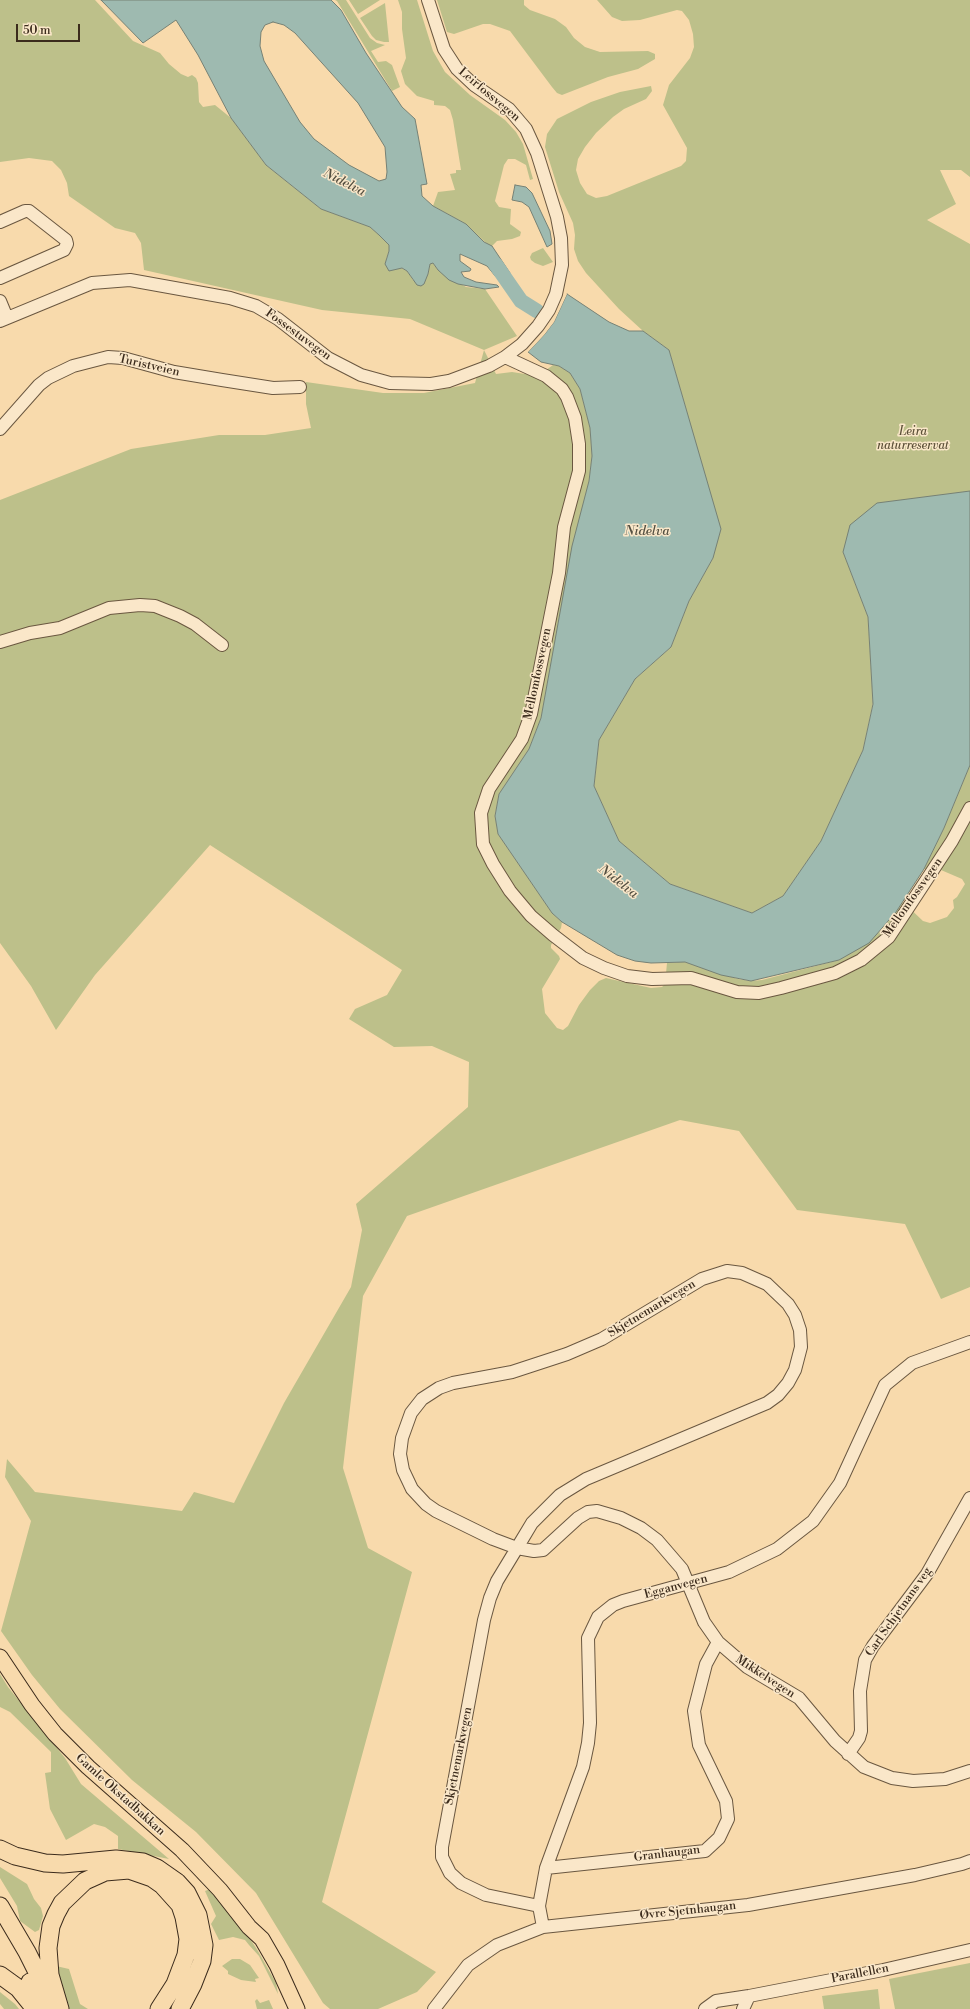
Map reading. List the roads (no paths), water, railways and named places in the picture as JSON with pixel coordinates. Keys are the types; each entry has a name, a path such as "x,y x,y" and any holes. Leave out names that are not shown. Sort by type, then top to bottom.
{"highway":[{"path":"0,1849 15,1856 45,1864 116,1859 143,1862 157,1868 177,1882 186,1893 198,1915 204,1945 202,1961 196,1978 180,2009"},
{"path":"60,2009 50,1974 48,1948 51,1926 56,1914 68,1896 85,1881 105,1872 129,1870 152,1878 162,1885 180,1905 184,1917 188,1939 186,1955 175,1984 159,2009"},
{"path":"0,1906 27,1952 55,2009"},
{"path":"0,1928 43,2009"},
{"path":"0,1975 18,1988 35,2009"}],"main road":[{"name":"Gamle Okstadbakkan","path":"0,1657 32,1705 55,1734 88,1768 182,1850 220,1890 249,1927 262,1939 270,1951 297,2009"},
{"name":"Gamle Okstadbakkan","path":"249,1927 256,1942 272,1967 290,2009"}],"street":[{"name":"Leirfossvegen","path":"428,0 444,49 457,69 474,86 513,112 530,135 550,194 561,238 562,265 558,286 544,319 522,344"},
{"path":"0,222 25,211 29,211 66,240 67,244 64,250 0,278"},
{"name":"Fossestuvegen","path":"4,319 92,283 130,280 230,298 256,306 278,319 328,358 361,375 390,383 419,385 449,381 489,366 505,357 522,344"},
{"path":"0,301 4,319"},
{"name":"Turistveien","path":"0,429 39,385 48,378 73,366 108,357 123,358 174,372 272,388 300,387"},
{"name":"Mellomfossvegen","path":"505,357 546,376 562,389 575,418 579,444 579,471 564,527 559,573 531,714 522,739 489,789 481,813 483,844 493,864 510,891 531,916 583,958 604,968 627,976 652,979 691,978 737,992 759,993 781,988 835,972 861,960 889,936 952,841 970,808"},
{"path":"0,642 30,633 60,628 109,608 140,605 155,606 180,616 194,624 222,645"},
{"name":"Skjetnemarkvegen","path":"517,1548 493,1539 436,1511 426,1504 412,1489 403,1470 400,1454 402,1438 411,1413 422,1399 439,1388 453,1383 512,1372 567,1354 602,1339 692,1284 727,1271 755,1277 778,1292 795,1315 800,1330 801,1346 795,1370 778,1395 767,1403 738,1417 586,1479 560,1495 532,1523 517,1548 496,1581 484,1620 442,1847 442,1857 450,1873 461,1883 486,1895 539,1906"},
{"name":"Egganvegen","path":"543,1927 539,1906 546,1868 583,1767 588,1743 590,1723 588,1638 598,1617 614,1605 623,1601 729,1572 777,1549 813,1521 840,1483 885,1386 912,1363 970,1342"},
{"name":"Carl Schjetnans veg","path":"848,1754 858,1738 860,1731 860,1691 865,1660 873,1646 927,1574 970,1498"},
{"name":"Mikkelvegen","path":"517,1548 534,1551 543,1550 578,1518 588,1512 597,1511 621,1518 641,1528 657,1540 682,1569 704,1622 718,1642 746,1666 799,1698 834,1742 864,1767 892,1778 913,1781 945,1779 970,1771"},
{"name":"Granhaugan","path":"546,1868 705,1851 720,1838 728,1819 726,1801 699,1746 694,1711 706,1664 718,1642"},
{"name":"Øvre Sjetnhaugan","path":"434,2009 468,1965 497,1945 543,1927 755,1904 915,1875 970,1861"},
{"name":"Parallellen","path":"705,2009 716,2001 883,1970 970,1950"},
{"path":"743,2009 749,1996"}],"water":[{"name":"Nidelva","path":"101,0 331,0 341,10 366,53 402,107 415,119 427,184 421,185 422,196 433,206 466,224 484,242 492,246 510,273 508,281 496,277 487,266 460,254 460,261 471,269 470,271 461,272 464,277 476,282 497,285 499,287 485,289 458,284 449,280 433,263 430,264 424,284 421,286 417,285 407,271 402,268 389,271 385,264 389,251 389,245 370,227 321,209 266,165 231,118 198,55 176,20 143,43","holes":["273,22 284,25 295,33 358,103 385,147 387,172 386,179 379,181 349,165 314,139 300,122 264,61 260,46 261,32 265,25"]},
{"path":"515,185 526,187 532,193 550,231 552,244 547,247 529,207 522,202 512,200"},
{"name":"Nidelva","path":"567,294 609,322 629,331 643,331 669,350 721,529 713,558 689,601 671,647 635,679 599,740 594,786 619,841 670,884 752,913 783,896 821,841 863,750 873,704 868,617 843,552 850,525 877,503 970,491 970,765 944,828 924,869 896,912 869,943 839,960 751,981 721,975 685,962 651,963 635,961 617,955 562,922 552,913 498,834 495,816 499,794 529,749 541,718 572,546 589,481 592,456 590,428 580,389 570,373 559,366 541,362 528,352 554,322"}],"waterway":[{"name":"Nidelva","path":"496,265 521,301 537,311"}],"park label":[{"name":"Leira naturreservat","path":"913,439"}]}
